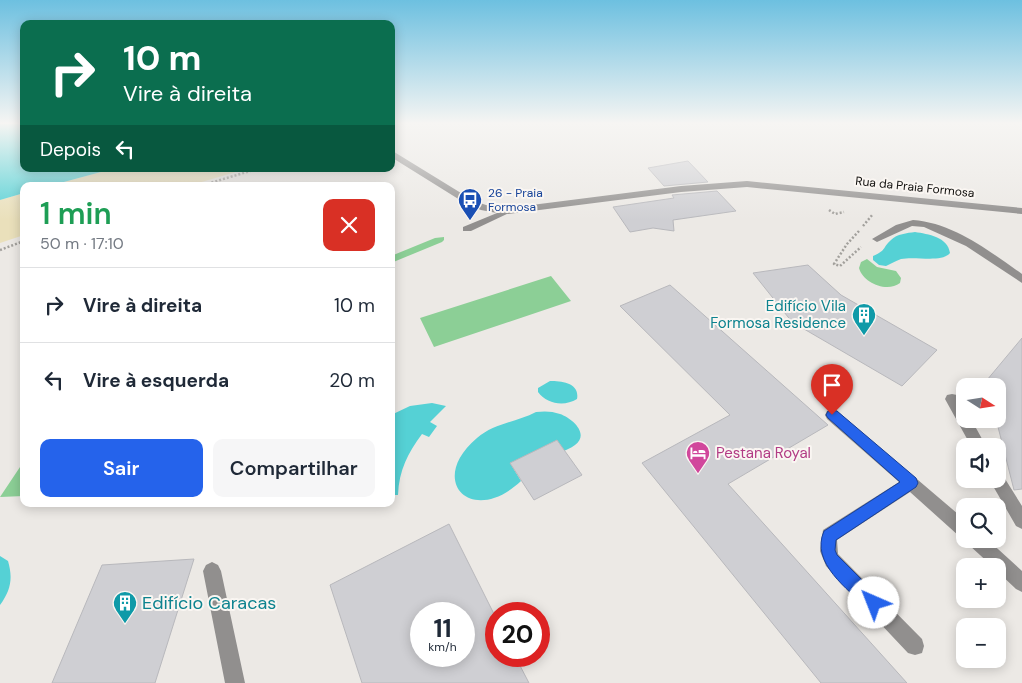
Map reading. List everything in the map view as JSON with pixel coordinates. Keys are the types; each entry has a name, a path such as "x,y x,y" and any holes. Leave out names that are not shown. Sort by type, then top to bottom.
{"street":[{"path":"396,156 471,203 484,208 508,211"},
{"name":"Rua da Praia Formosa","path":"508,211 681,189 747,184 1022,210"},
{"path":"467,229 508,211"},
{"path":"877,239 913,223 925,225 968,242 1022,278"},
{"path":"952,399 974,438"},
{"path":"832,415 956,522"},
{"path":"911,483 829,536 828,551 832,560 915,646"},
{"path":"1002,488 1022,521"},
{"path":"985,548 1022,583"},
{"path":"212,571 235,683"}],"path":[{"path":"213,182 247,172"},
{"path":"824,207 835,214 850,211"},
{"path":"874,209 875,211 872,216 847,244 834,264 840,266 863,246 877,239"},
{"path":"0,250 20,242"}],"green space":[{"path":"444,237 444,240 395,261 395,254 435,238"},
{"path":"867,259 877,267 896,271 901,278 900,283 895,286 882,287 870,282 861,273 859,268 861,262"},
{"path":"551,276 571,301 434,347 420,318"},
{"path":"20,467 20,496 0,497"}],"sand":[{"path":"101,172 236,172 202,182 64,182"},
{"path":"20,194 20,236 0,243 0,200"}],"water":[{"path":"0,156 20,156 20,172 101,172 64,182 20,182 20,194 0,200"},
{"path":"915,232 937,237 946,243 950,253 935,259 901,259 886,266 879,265 873,260 873,256 896,236"},
{"path":"550,381 565,382 573,386 576,389 577,399 567,403 556,403 546,399 538,392 538,388"},
{"path":"432,403 446,406 430,422 437,426 429,437 422,434 412,448 402,470 398,495 395,495 395,413 410,406"},
{"path":"536,412 554,412 570,419 580,431 579,441 561,452 510,463 521,481 503,494 486,500 472,499 462,493 456,483 455,469 462,454 477,438 491,429"},
{"path":"0,556 8,561 11,578 7,594 0,605"}],"building":[{"path":"688,161 708,182 664,186 648,168"},
{"path":"717,191 736,211 673,220 674,231 653,228 630,232 613,207 674,198 672,195"},
{"name":"Edifício Vila Formosa Residence","path":"808,265 841,295 937,350 902,386 792,322 753,273"},
{"name":"Pestana Royal","path":"670,285 828,425 728,484 907,683 821,683 642,463 730,415 620,306"},
{"path":"1022,338 1022,489 1014,490 1006,458 1006,438 1001,438 998,428 1006,428 1006,378 989,378"},
{"path":"557,440 582,475 534,500 510,463"},
{"path":"449,524 488,602 485,602 485,667 521,667 529,683 362,683 330,585"},
{"name":"Edifício Caracas","path":"194,559 155,683 52,683 102,565"}],"place":[{"name":"26 - Praia Formosa","path":"470,221"},
{"name":"Edifício Vila Formosa Residence","path":"864,336"},
{"name":"Pestana Royal","path":"698,474"},
{"name":"Edifício Caracas","path":"125,624"}],"route":[{"path":"832,415 911,483 829,536 828,551 832,560 874,603"}]}
